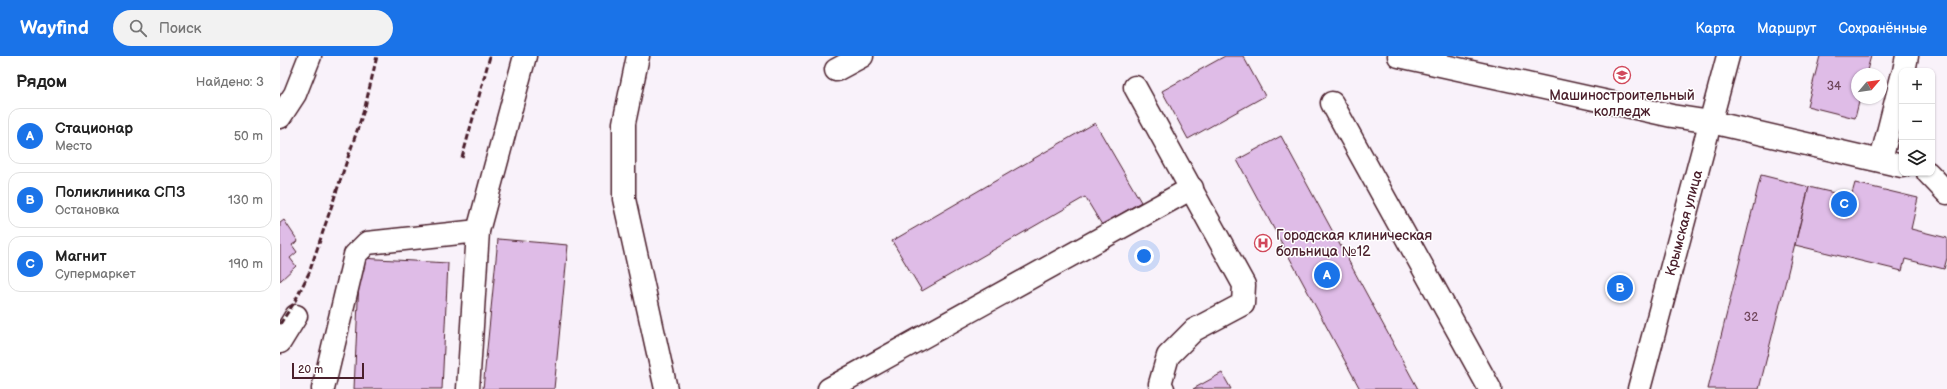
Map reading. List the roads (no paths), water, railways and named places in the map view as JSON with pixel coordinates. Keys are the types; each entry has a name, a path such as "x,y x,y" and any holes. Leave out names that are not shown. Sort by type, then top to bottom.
{"main road":[{"path":"280,117 295,94 310,56"},
{"path":"468,389 478,231 525,56"},
{"path":"638,56 624,123 624,198 666,389"},
{"path":"836,70 862,56"},
{"path":"1399,56 1665,115 1711,122 1899,165"},
{"name":"Крымская улица","path":"1640,389 1728,56"},
{"path":"1905,68 1907,56"},
{"path":"1135,87 1192,188 1244,285 1243,304 1194,330 1168,356 1160,384 1163,389"},
{"path":"1881,160 1899,89"},
{"path":"1332,103 1490,389"},
{"path":"1931,176 1947,193"},
{"path":"829,389 1192,188"},
{"path":"322,389 355,255 367,243 478,231"},
{"path":"280,342 296,316"}],"railway":[{"path":"280,324 294,303 309,273 365,107 377,56"},
{"path":"462,158 490,56"}],"place":[{"name":"Машиностроительный колледж","path":"1622,75"},
{"name":"Магнит","path":"1844,204"},
{"name":"Городская клиническая больница №12","path":"1263,243"},
{"name":"Стационар","path":"1327,275"},
{"name":"Поликлиника СПЗ","path":"1620,288"}]}
